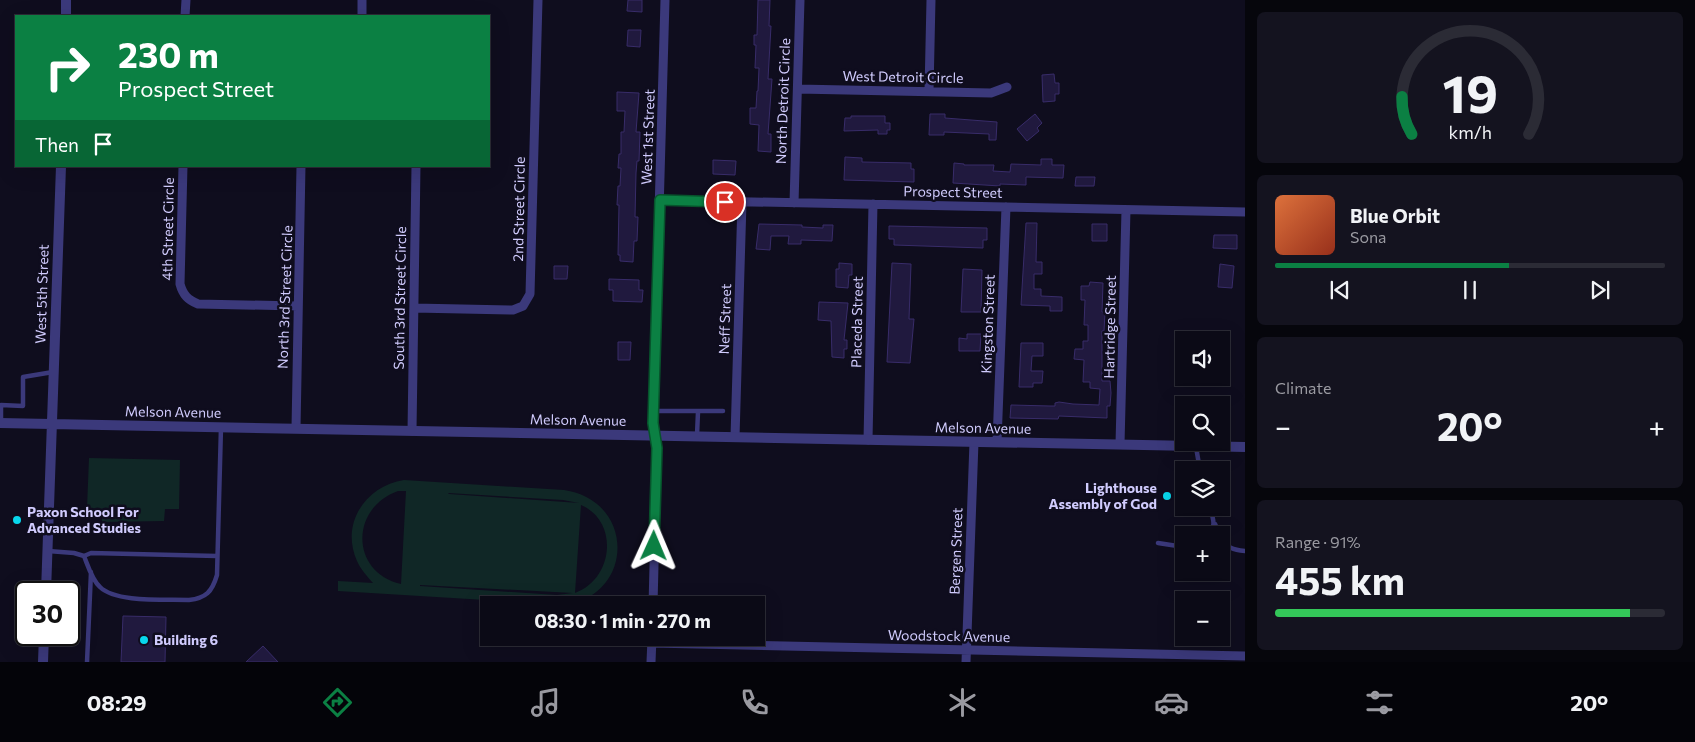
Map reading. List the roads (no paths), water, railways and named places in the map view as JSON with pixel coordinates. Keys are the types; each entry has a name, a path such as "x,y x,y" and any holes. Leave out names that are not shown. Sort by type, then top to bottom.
{"street":[{"path":"66,0 66,15"},
{"path":"185,15 186,0"},
{"path":"362,0 362,15"},
{"name":"2nd Street Circle","path":"414,308 513,310 524,306 530,294 538,0"},
{"name":"West 1st Street","path":"653,596 657,448 653,423 666,0"},
{"name":"North Detroit Circle","path":"794,203 800,0"},
{"path":"929,91 931,0"},
{"name":"West Detroit Circle","path":"798,89 991,93 1007,87"},
{"name":"West 5th Street","path":"46,581 61,167"},
{"name":"4th Street Circle","path":"183,167 180,284 186,297 198,304 298,306"},
{"name":"North 3rd Street Circle","path":"296,428 301,167"},
{"name":"South 3rd Street Circle","path":"412,431 416,167"},
{"name":"Prospect Street","path":"660,200 1245,212"},
{"name":"Neff Street","path":"735,437 742,202"},
{"name":"Placeda Street","path":"868,440 873,204"},
{"name":"Kingston Street","path":"997,442 1006,206"},
{"name":"Hartridge Street","path":"1120,444 1126,210"},
{"name":"Melson Avenue","path":"0,423 1175,445"},
{"name":"Bergen Street","path":"966,662 974,442"},
{"name":"Melson Avenue","path":"1230,446 1245,446"},
{"name":"Woodstock Avenue","path":"765,644 1245,656"},
{"path":"43,662 44,646"},
{"path":"651,662 652,646"}],"lane":[{"path":"0,423 1,405 23,406 23,377 53,372"},
{"path":"654,411 722,411"},
{"path":"697,436 698,412"},
{"path":"84,556 99,586 107,592 122,598 189,600 199,599 207,594 213,587 216,575 221,427"},
{"path":"1212,516 1216,526"},
{"path":"1214,522 1214,526"},
{"path":"1158,543 1175,546"},
{"path":"1230,547 1245,551"},
{"path":"47,551 74,553 84,556 91,553 217,556"},
{"path":"87,662 91,571"}],"place":[{"name":"Lighthouse Assembly of God","path":"1167,496"},
{"name":"Paxon School For Advanced Studies","path":"17,520"},
{"name":"Building 6","path":"144,640"}]}
